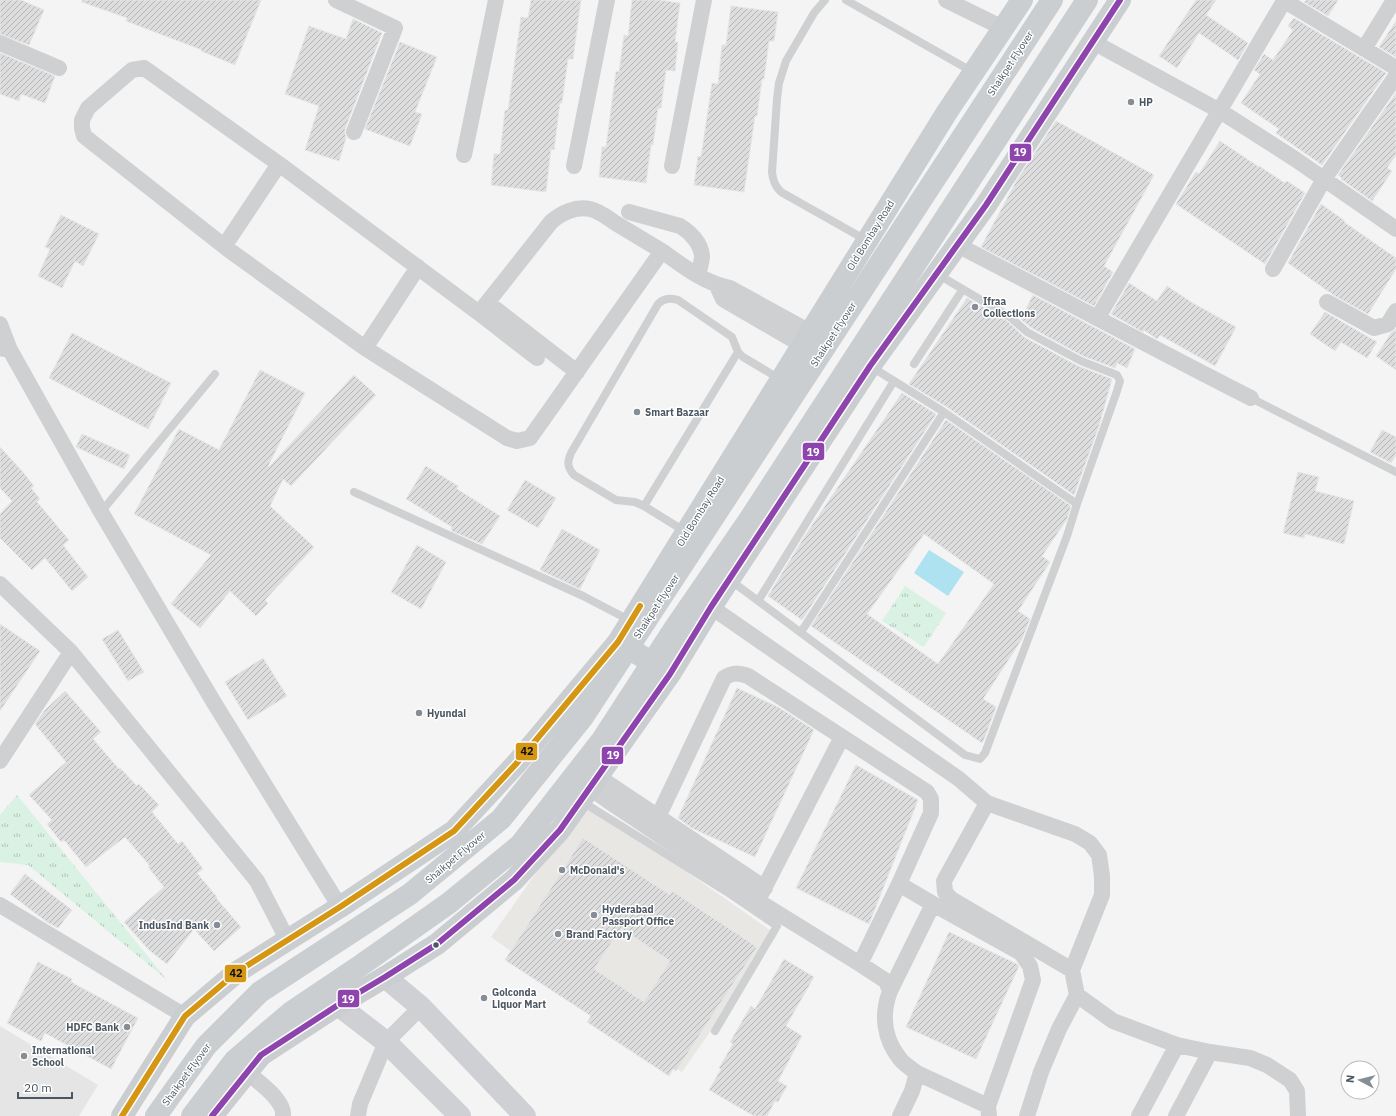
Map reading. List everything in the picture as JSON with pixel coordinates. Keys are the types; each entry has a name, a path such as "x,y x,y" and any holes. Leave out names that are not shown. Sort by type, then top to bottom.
{"main road":[{"name":"Old Bombay Road","path":"122,1116 185,1016 237,972 288,941 454,831 516,764 618,642 947,112 1022,0"},
{"name":"Shaikpet Flyover","path":"156,1116 206,1046 260,992 410,894 501,819 574,729 588,710 1052,0"},
{"path":"192,1116 235,1060 290,1013 449,903 520,845 602,740 674,629 749,520 1087,0"},
{"path":"212,1116 261,1055 338,1005 437,944 514,880 560,830 670,674 729,579 870,366 986,206 1120,0"},
{"path":"618,642 670,674"}],"street":[{"path":"336,0 395,28 354,132"},
{"path":"464,155 496,0"},
{"path":"574,166 607,0"},
{"path":"672,166 704,0"},
{"path":"946,0 1003,28"},
{"path":"1098,317 1220,111 1283,0 1396,68"},
{"path":"1364,49 1394,0"},
{"path":"1093,42 1220,111 1324,179 1396,229"},
{"path":"0,43 59,68"},
{"path":"576,372 484,308 418,267 279,164 144,68 132,70 88,108 82,120 84,136 229,250 366,348 507,438 517,441 530,438 662,252"},
{"path":"1273,269 1324,179 1396,76"},
{"path":"229,239 279,164"},
{"path":"484,308 550,222 557,216 567,212 578,209 590,209 601,214 717,286 723,299 806,339"},
{"path":"629,212 680,226 687,230 696,242 702,257 698,275"},
{"path":"957,244 1098,317 1150,347 1251,398"},
{"path":"366,348 418,267"},
{"path":"1327,302 1374,328 1388,324 1396,311"},
{"path":"484,308 537,358"},
{"path":"0,324 5,349 213,701 340,907"},
{"path":"0,584 71,652 257,881 288,941"},
{"path":"711,607 960,779 987,803 1075,834 1090,843 1099,855 1102,876 1102,895 1072,970 1077,995 1059,1029 1041,1072 1027,1116"},
{"path":"0,760 71,652"},
{"path":"658,816 724,678 731,674 738,673 748,676 927,792 931,799 931,813 899,884 860,964"},
{"path":"761,895 842,737"},
{"path":"589,788 658,816 761,895 886,981 890,991"},
{"path":"589,788 613,805 761,895"},
{"path":"987,803 944,881 945,892 951,899 1072,970"},
{"path":"899,884 1021,953 1030,966 1033,980 988,1111 917,1073 901,1060 890,1045 885,1030 886,1003 890,991 933,904"},
{"path":"0,905 185,1016"},
{"path":"385,977 421,1007 525,1116"},
{"path":"1077,995 1113,1021 1177,1045 1250,1058 1267,1065 1290,1080 1297,1091 1298,1116"},
{"path":"338,1005 386,1042 460,1116"},
{"path":"358,1116 360,1104 386,1042 421,1007"},
{"path":"1139,1116 1177,1045"},
{"path":"1176,1116 1210,1052"},
{"path":"247,1072 277,1099 283,1111 283,1116"},
{"path":"900,1116 912,1092 917,1073"}],"lane":[{"path":"825,0 814,13 786,61 779,83 772,172 775,186 781,192 867,240"},
{"path":"846,0 973,73"},
{"path":"729,579 965,755 980,759 985,753 1067,536 1120,381 1117,375 1082,361 1027,332 1010,316 936,274"},
{"path":"914,364 963,289"},
{"path":"686,532 644,506 635,502 616,500 574,475 569,469 567,462 658,304 662,300 670,298 678,300 732,337 738,352 743,357 781,380"},
{"path":"644,506 738,352"},
{"path":"870,366 944,412 1077,504"},
{"path":"101,512 215,374"},
{"path":"758,601 894,381"},
{"path":"1251,398 1396,472"},
{"path":"801,632 944,412"},
{"path":"354,492 583,596 631,621"},
{"path":"589,788 727,892 777,926 715,1031"}],"shaded area":[{"path":"586,801 777,935 682,1072 491,937"},
{"name":"International School","path":"0,1026 98,1085 79,1116 0,1116"}],"green space":[{"path":"905,586 946,613 924,647 882,621"},
{"path":"17,795 167,980 28,865 0,862 0,815"}],"water":[{"path":"929,550 964,572 948,596 914,573"}],"building":[{"path":"0,0 21,0 44,10 29,45 0,34"},
{"path":"82,0 261,0 235,65 201,51 202,50 126,21 127,18 82,2"},
{"path":"531,0 581,0 573,59 568,59 562,103 560,103 554,150 551,149 546,192 491,185 494,154 500,154 505,110 508,110 521,17 528,18"},
{"path":"632,0 659,0 680,3 675,42 678,42 675,71 666,70 661,108 658,108 653,145 651,145 646,183 599,177 602,147 606,147 616,71 619,72 624,35 628,36"},
{"path":"1196,0 1216,0 1206,15 1248,43 1238,60 1199,33 1177,68 1159,56"},
{"path":"1306,0 1338,0 1328,16 1304,2"},
{"path":"731,6 778,12 774,41 769,41 764,79 762,79 757,116 755,116 744,192 694,185 698,156 701,157 712,83 718,84 722,45 726,45"},
{"path":"1294,18 1386,73 1322,165 1276,133 1279,129 1241,103 1260,74 1254,70 1264,54 1273,60 1293,30 1288,26"},
{"path":"353,19 382,33 345,129 346,138 339,161 305,150 319,106 285,94 309,26 346,39"},
{"path":"1396,21 1396,57 1379,47"},
{"path":"400,42 437,57 415,112 422,114 410,146 365,129"},
{"path":"0,53 55,76 45,103 21,94 19,101 0,94"},
{"path":"1396,93 1396,155 1387,168 1392,171 1372,201 1341,179 1342,178 1338,175"},
{"path":"1056,121 1154,175 1104,266 1113,272 1094,306 981,247 1017,180"},
{"path":"1220,141 1285,183 1287,181 1305,193 1265,264 1176,204 1196,172 1199,174"},
{"path":"1321,204 1396,258 1396,269 1368,314 1335,296 1288,263"},
{"path":"61,215 99,234 83,266 75,261 62,288 38,276 50,249 45,247"},
{"path":"1129,283 1157,301 1167,286 1191,302 1236,327 1215,366 1160,335 1157,339 1144,330 1143,332 1111,314"},
{"path":"1033,295 1135,349 1127,368 1117,363 1115,368 1083,356 1030,327 1021,319"},
{"path":"967,298 1007,321 1024,337 1078,366 1112,379 1099,426 1074,495 947,407 909,384"},
{"path":"1325,312 1377,342 1367,358 1341,342 1335,351 1310,334"},
{"path":"1396,329 1396,370 1376,356 1391,333"},
{"path":"72,333 171,383 148,429 49,378"},
{"path":"260,370 305,393 268,466 269,467 354,375 376,395 291,486 283,479 270,506 314,547 265,600 268,603 256,616 230,591 200,628 171,604 211,555 134,514 179,429 219,450"},
{"path":"902,393 936,414 802,620 768,596 806,534"},
{"path":"946,420 1071,506 1067,519 1042,556 1050,562 1018,611 1030,619 1022,639 983,699 996,707 982,743 811,626","holes":["924,534 994,584 938,664 867,614"]},
{"path":"1382,430 1396,437 1396,455 1391,463 1370,452"},
{"path":"82,434 130,455 124,469 76,447"},
{"path":"0,447 34,486 31,488 40,499 37,502 69,540 63,545 88,577 72,591 45,558 32,570 0,538 0,514 12,501 0,488"},
{"path":"426,466 458,486 457,489 500,516 482,544 452,531 452,527 406,499"},
{"path":"1298,472 1319,477 1315,491 1354,501 1344,544 1305,534 1304,538 1283,533"},
{"path":"525,480 556,498 538,528 507,510"},
{"path":"562,529 600,550 580,589 540,570"},
{"path":"417,545 446,562 421,609 391,592"},
{"path":"0,624 40,651 0,711"},
{"path":"118,630 144,672 128,681 102,639"},
{"path":"263,658 287,696 248,720 225,682"},
{"path":"737,688 778,707 814,730 755,857 692,828 678,818"},
{"path":"65,691 101,732 93,739 119,769 120,768 137,786 139,784 159,805 152,812 178,844 182,841 203,869 197,873 241,927 214,951 194,929 167,964 149,950 124,922 164,887 148,867 150,866 125,837 86,867 64,840 61,842 47,824 52,820 29,795 66,762 35,724 45,710"},
{"path":"856,765 918,800 869,924 796,888"},
{"path":"583,838 670,895 672,891 757,947 676,1071 673,1069 669,1076 587,1022 591,1016 505,960","holes":["621,928 670,961 644,1002 594,969"]},
{"path":"25,874 72,910 58,928 47,922 10,894"},
{"path":"949,932 1019,966 976,1059 906,1027"},
{"path":"784,959 814,977 786,1026 802,1036 778,1081 787,1086 778,1102 775,1101 767,1116 754,1116 709,1090 721,1069 719,1068 733,1044 730,1042 751,1006 755,1009"},
{"path":"38,962 72,979 71,982 138,1018 111,1069 45,1033 41,1041 7,1023"}],"transit line":[{"name":"19","path":"212,1116 261,1055 338,1005 437,944 514,880 560,830 670,674 711,607 870,366 986,205 1120,0"},
{"name":"42","path":"122,1116 185,1016 237,972 340,907 454,831 516,764 618,642 640,606"}],"place":[{"name":"HP","path":"1131,102"},
{"name":"Ifraa Collections","path":"975,307"},
{"name":"Smart Bazaar","path":"637,412"},
{"name":"Hyundai","path":"419,713"},
{"name":"McDonald's","path":"562,870"},
{"name":"Hyderabad Passport Office","path":"594,915"},
{"name":"IndusInd Bank","path":"217,925"},
{"name":"Brand Factory","path":"558,934"},
{"name":"Golconda Liquor Mart","path":"484,998"},
{"name":"HDFC Bank","path":"127,1027"},
{"name":"International School","path":"24,1056"}]}
